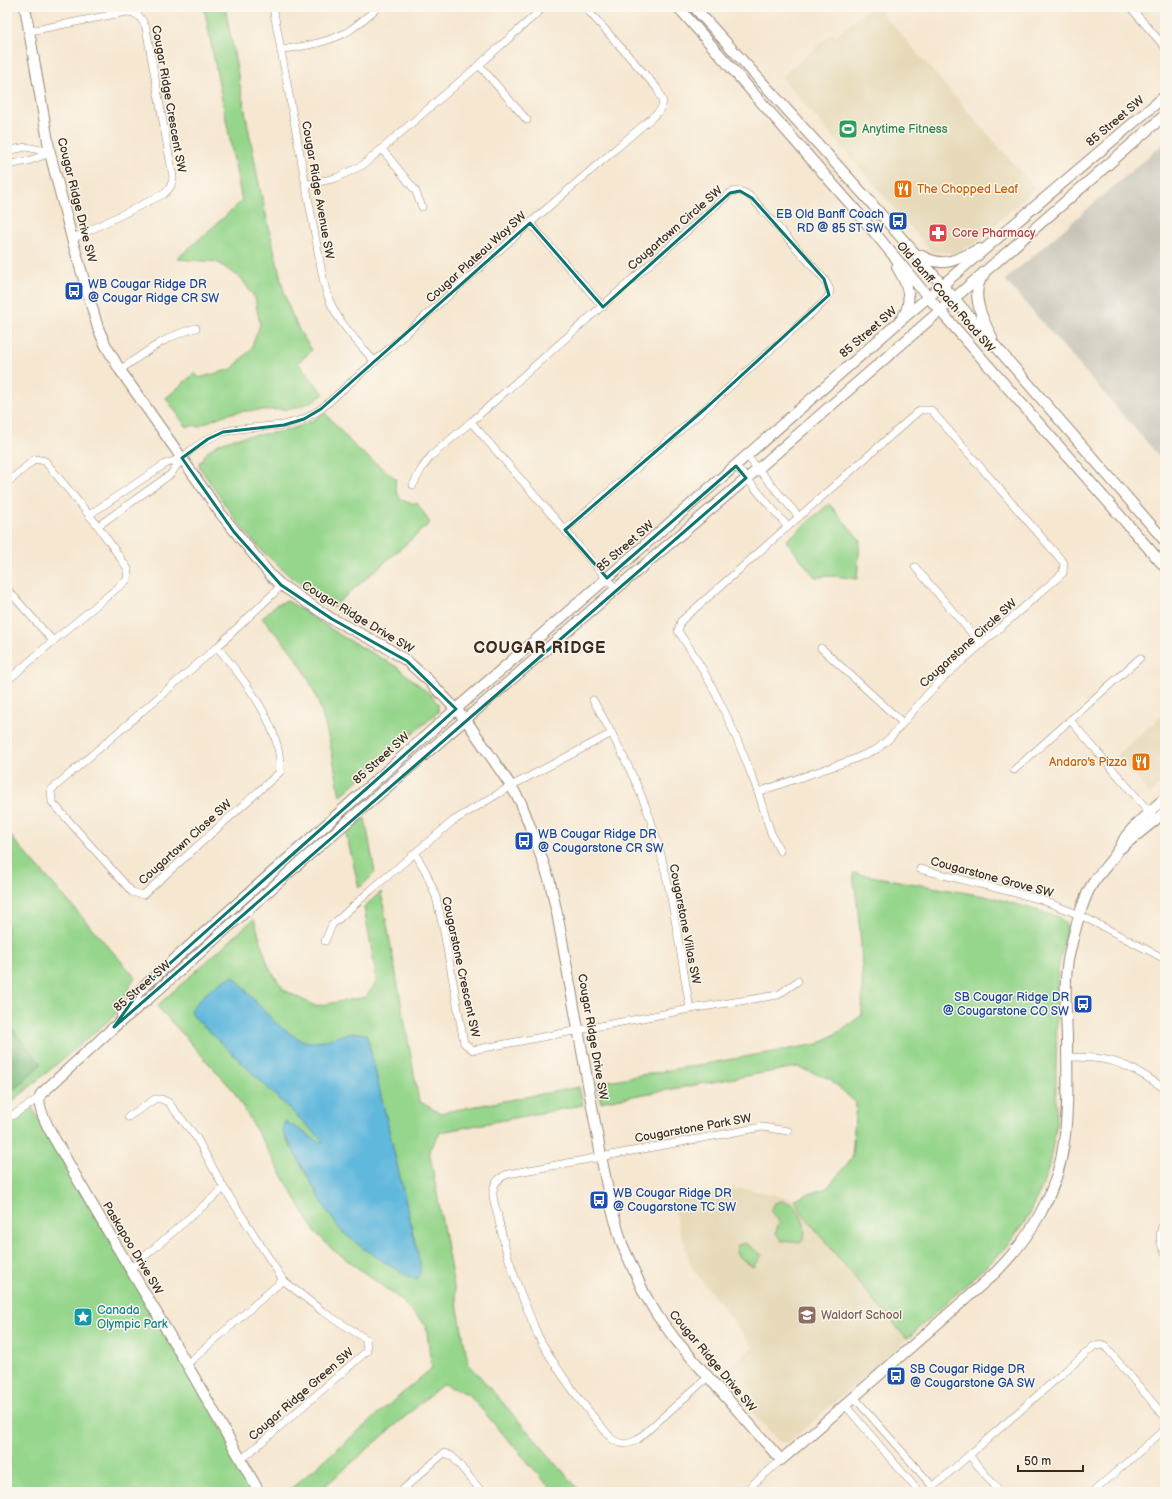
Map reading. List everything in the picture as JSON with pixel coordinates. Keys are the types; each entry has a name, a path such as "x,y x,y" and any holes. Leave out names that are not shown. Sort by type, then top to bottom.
{"street":[{"name":"Cougar Ridge Drive SW","path":"25,7 50,152 72,239 98,328 105,344 120,370 234,532 281,585 332,618 384,646 407,661 430,682 466,720 511,786 521,803 550,882 611,1206 622,1244 634,1274 657,1315 675,1340 781,1460"},
{"name":"Cougar Ridge Avenue SW","path":"273,7 305,185 327,294 335,312 349,332 375,362"},
{"path":"281,50 323,42 334,38 347,32 378,7"},
{"path":"305,185 336,178 349,173 362,165 544,7"},
{"name":"Cougar Plateau Way SW","path":"182,458 208,439 223,432 238,429 284,425 304,419 321,409 530,223 655,116 663,102 657,88 585,7"},
{"name":"Old Banff Coach Road SW","path":"678,7 876,235 939,310 1165,567"},
{"name":"Old Banff Coach Road SW","path":"694,7 911,249 1165,541"},
{"path":"1130,7 1165,46"},
{"name":"Cougar Ridge Crescent SW","path":"30,31 126,12 132,12 138,15 146,28 173,177 172,183 164,194 72,239"},
{"path":"479,65 527,120"},
{"name":"85 Street SW","path":"114,1027 140,990 456,709 736,466 900,321 1165,96"},
{"name":"85 Street SW","path":"7,1119 39,1098 45,1089 309,855 616,589 758,469 1165,115"},
{"path":"7,151 26,147 50,152"},
{"path":"382,149 415,190 422,207"},
{"path":"7,166 28,161 50,152"},
{"name":"Cougartown Circle SW","path":"413,485 422,468 431,456 603,307 730,193 735,191 746,193 824,279 830,290 829,295 824,302 706,408 565,530"},
{"path":"530,223 603,307"},
{"path":"876,235 903,277 909,293 909,304 906,313 900,321"},
{"path":"911,249 930,261 942,263 963,256 993,242"},
{"path":"989,268 980,278 978,285 978,304 988,329 1006,359"},
{"path":"120,370 163,340 180,332 196,328"},
{"name":"Cougarstone Circle SW","path":"920,410 931,410 1064,563 1063,573 936,685 890,738 876,749 866,754 758,792 729,720 693,652 678,631 681,621 799,517 920,410"},
{"path":"471,422 616,589"},
{"path":"747,456 799,517"},
{"path":"89,515 165,464 182,458"},
{"path":"98,526 171,474 182,458"},
{"path":"7,483 35,459 45,461 98,526 128,570 127,580 7,681"},
{"path":"736,466 788,527"},
{"path":"915,567 981,644"},
{"name":"Cougartown Close SW","path":"217,646 249,687 272,730 281,760 280,772 143,894 132,892 52,802 51,790 217,646 281,585"},
{"path":"7,588 53,641"},
{"path":"822,648 903,723"},
{"path":"1014,770 1140,658"},
{"name":"Cougarstone Villas SW","path":"594,700 626,758 659,848 674,917 690,1009"},
{"path":"1070,720 1156,820"},
{"path":"324,941 332,925 453,821 511,786 612,733"},
{"path":"758,792 771,833 780,851"},
{"path":"744,1492 995,1273 1012,1256 1035,1224 1046,1202 1058,1170 1064,1142 1067,1113 1066,984 1068,961 1080,915 1092,884 1119,850 1125,838 1149,812 1165,798"},
{"path":"1119,850 1165,812"},
{"name":"Cougarstone Crescent SW","path":"415,853 426,872 436,897 444,932 464,1044 474,1050 690,1009 778,995 798,982"},
{"name":"Cougarstone Grove SW","path":"920,869 1039,899 1080,915 1165,959"},
{"path":"1067,1057 1088,1057 1107,1060 1125,1066 1165,1089"},
{"name":"Paskapoo Drive SW","path":"39,1098 39,1104 48,1126 130,1269 187,1364 259,1492"},
{"name":"Cougar Ridge Green SW","path":"128,1117 155,1099 161,1099 168,1102 196,1137 224,1188 283,1280 322,1311 366,1339 367,1351 241,1460"},
{"name":"Cougarstone Park SW","path":"708,1377 637,1440 630,1444 624,1445 612,1439 586,1408 561,1374 541,1342 511,1268 500,1228 493,1192 494,1185 497,1180 508,1174 762,1126 788,1131"},
{"path":"130,1269 224,1188"},
{"path":"1165,1218 1160,1231 1160,1238 1162,1248 1165,1252"},
{"path":"187,1364 283,1280"},
{"path":"927,1492 1094,1346 1104,1346 1165,1417"},
{"path":"854,1397 933,1486"},
{"path":"845,1405 919,1492"},
{"path":"1093,1492 1165,1429"},
{"path":"400,1492 444,1454 452,1456 482,1492"},
{"path":"969,1455 1000,1492"}],"highlighted area":[{"path":"740,191 752,198 824,279 829,295 706,408 565,530 607,578 736,466 746,478 114,1027 140,990 456,709 407,661 332,619 281,585 234,532 182,458 208,439 223,432 284,425 304,419 321,409 530,223 603,307 730,193"}],"shaded area":[{"path":"870,7 877,7 1035,188 975,244 957,253 932,252 781,77 832,33 836,36"},
{"path":"1165,142 1165,463 1005,280"},
{"path":"1165,713 1165,780 1150,794 1116,756"},
{"name":"Waldorf School","path":"743,1188 794,1199 803,1214 907,1339 788,1443 779,1442 720,1376 753,1347 692,1268 670,1200"}],"green space":[{"path":"204,7 225,7 260,189 284,292 291,313 300,332 312,350 298,363 324,394 313,401 292,408 232,413 197,427 196,425 188,427 166,398 195,373 199,378 232,369 251,349 260,325 255,298 241,278 217,262 177,259 242,201"},
{"path":"325,413 356,448 396,479 396,489 400,497 407,502 417,503 430,523 333,607 294,579 261,550 242,528 225,504 200,468 199,462 201,462 207,453 215,446 226,441 289,430 305,424"},
{"path":"829,504 860,540 857,579 835,576 815,577 786,541"},
{"path":"288,601 340,635 397,667 431,695 438,704 438,712 340,796 330,742 325,724 320,707 306,674 292,653 262,618 277,604"},
{"path":"365,818 375,873 359,888 346,833"},
{"path":"7,832 135,977 114,1016 7,1106"},
{"path":"853,873 995,898 1059,917 1067,926 1058,970 1056,1127 1049,1166 1042,1187 1025,1222 1001,1253 907,1339 803,1214 794,1199 827,1188 852,1158 856,1103 830,1079 797,1067 605,1101 601,1103 597,1083 818,1044 837,1033 862,1015 861,944"},
{"path":"381,892 419,1101 439,1113 579,1087 583,1105 441,1132 429,1150 468,1363 581,1492 554,1492 468,1394 443,1384 318,1492 287,1492 432,1368 426,1326 400,1299 332,1249 315,1232 233,1090 157,1006 254,919 269,968 284,990 315,1006 366,997 377,981 364,907"},
{"path":"7,1023 41,1064 7,1096"},
{"name":"Canada Olympic Park","path":"29,1102 259,1492 7,1492 7,1120"},
{"path":"782,1201 788,1202 795,1207 804,1223 805,1235 800,1243 782,1241 776,1233 779,1221 772,1213 772,1208 775,1203"},
{"path":"745,1243 762,1255 753,1267 738,1256 736,1252 738,1245"}],"water":[{"path":"234,976 271,1018 282,1028 305,1041 323,1041 354,1033 367,1035 420,1263 420,1274 416,1279 410,1278 364,1249 341,1231 327,1211 282,1131 285,1121 319,1142 323,1141 194,1017 190,1010 200,999 210,990"}],"place":[{"name":"Anytime Fitness","path":"848,129"},
{"name":"The Chopped Leaf","path":"903,189"},
{"name":"EB Old Banff Coach RD @ 85 ST SW","path":"898,221"},
{"name":"Core Pharmacy","path":"938,233"},
{"name":"WB Cougar Ridge DR @ Cougar Ridge CR SW","path":"74,291"},
{"name":"Andaro's Pizza","path":"1141,762"},
{"name":"WB Cougar Ridge DR @ Cougarstone CR SW","path":"524,841"},
{"name":"SB Cougar Ridge DR @ Cougarstone CO SW","path":"1083,1004"},
{"name":"WB Cougar Ridge DR @ Cougarstone TC SW","path":"599,1200"},
{"name":"Waldorf School","path":"807,1315"},
{"name":"Canada Olympic Park","path":"83,1317"},
{"name":"SB Cougar Ridge DR @ Cougarstone GA SW","path":"896,1376"}],"district":[{"name":"COUGAR RIDGE","path":"540,647"}]}
